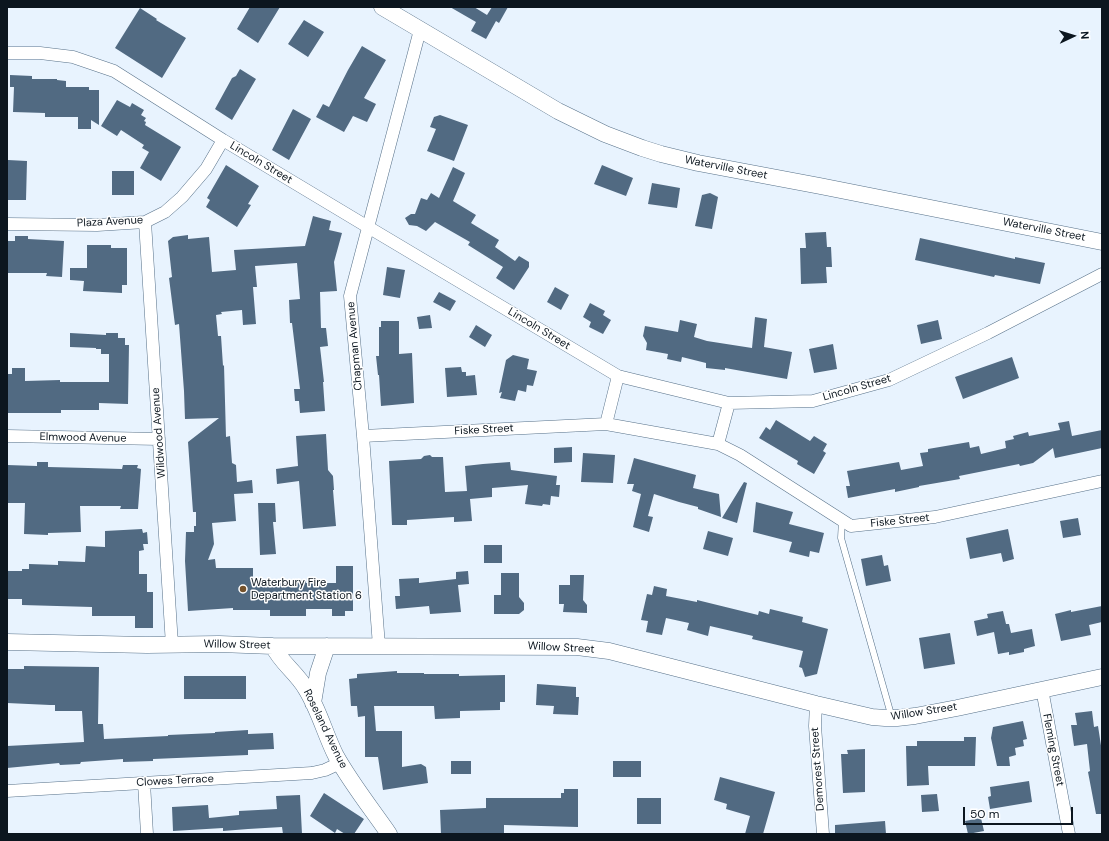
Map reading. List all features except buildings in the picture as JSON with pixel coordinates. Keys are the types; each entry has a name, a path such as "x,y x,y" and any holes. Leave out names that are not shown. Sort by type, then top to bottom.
{"street":[{"name":"Waterville Street","path":"382,7 558,111 605,134 655,152 698,163 812,184 1102,242"},
{"name":"Chapman Avenue","path":"379,646 363,436 350,296 420,30"},
{"name":"Lincoln Street","path":"7,53 40,53 73,57 114,71 223,140 618,376 728,402 812,400 889,380 988,333 1102,274"},
{"name":"Plaza Avenue","path":"7,224 97,225 145,222 165,212 182,197 206,169 223,140"},
{"name":"Wildwood Avenue","path":"145,222 172,645"},
{"path":"606,424 618,376"},
{"path":"718,444 728,402"},
{"name":"Fiske Street","path":"363,436 606,424 718,444 740,455 851,526 935,517 1102,481"},
{"name":"Elmwood Avenue","path":"7,436 159,439"},
{"name":"Willow Street","path":"7,642 273,646 577,647 609,651 872,717 892,718 914,716 950,709 1102,677"},
{"name":"Roseland Avenue","path":"273,646 280,657 302,682 314,703 330,744 340,763 389,834"},
{"path":"314,703 318,673 327,646"},
{"name":"Fleming Street","path":"1042,689 1069,834"},
{"name":"Demorest Street","path":"816,704 815,726 823,834"},
{"name":"Clowes Terrace","path":"7,792 312,773 325,770 340,763"},
{"path":"144,783 146,834"}],"lane":[{"path":"842,520 841,538 892,718"}],"place":[{"name":"Waterbury Fire Department Station 6","path":"243,589"}]}
